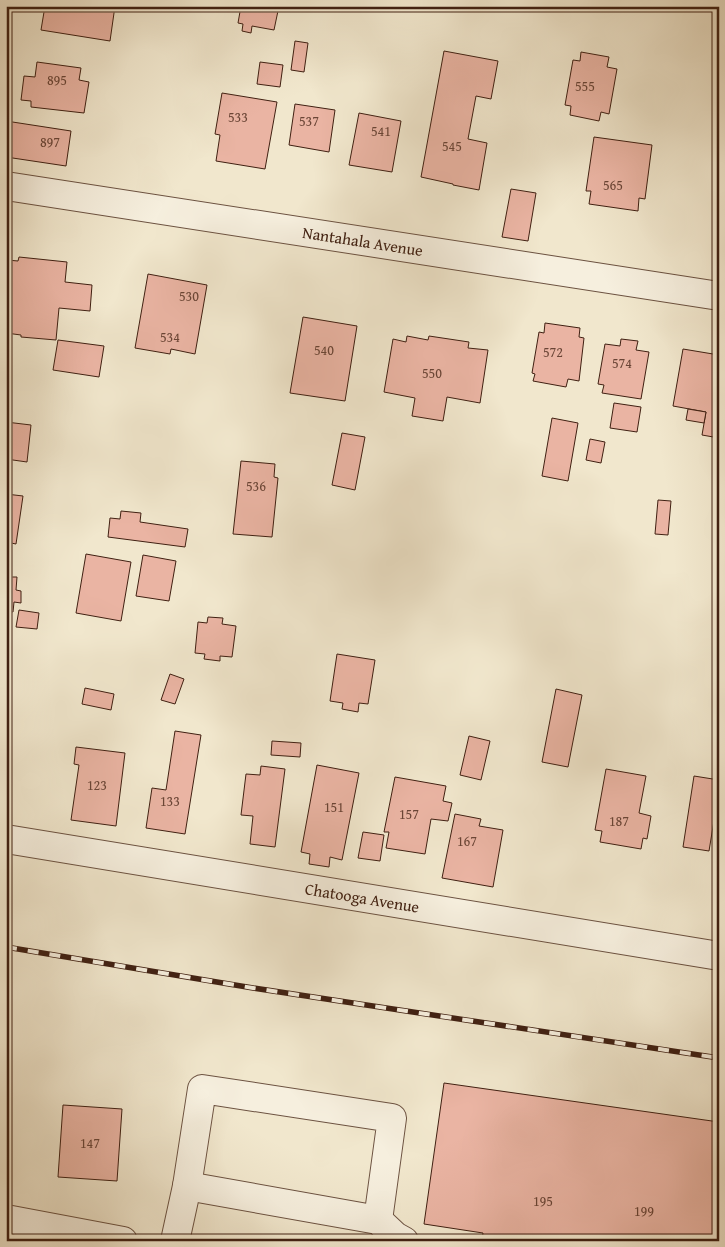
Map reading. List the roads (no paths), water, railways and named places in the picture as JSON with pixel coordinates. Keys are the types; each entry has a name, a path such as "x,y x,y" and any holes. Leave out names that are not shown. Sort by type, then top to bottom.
{"street":[{"name":"Nantahala Avenue","path":"6,186 719,296"},
{"name":"Chatooga Avenue","path":"6,839 719,956"},
{"path":"175,1241 187,1186 202,1089 392,1118 378,1220"},
{"path":"187,1186 378,1220 395,1236 404,1241"},
{"path":"6,1219 123,1241"}],"railway":[{"path":"6,947 253,988 719,1058"}]}
